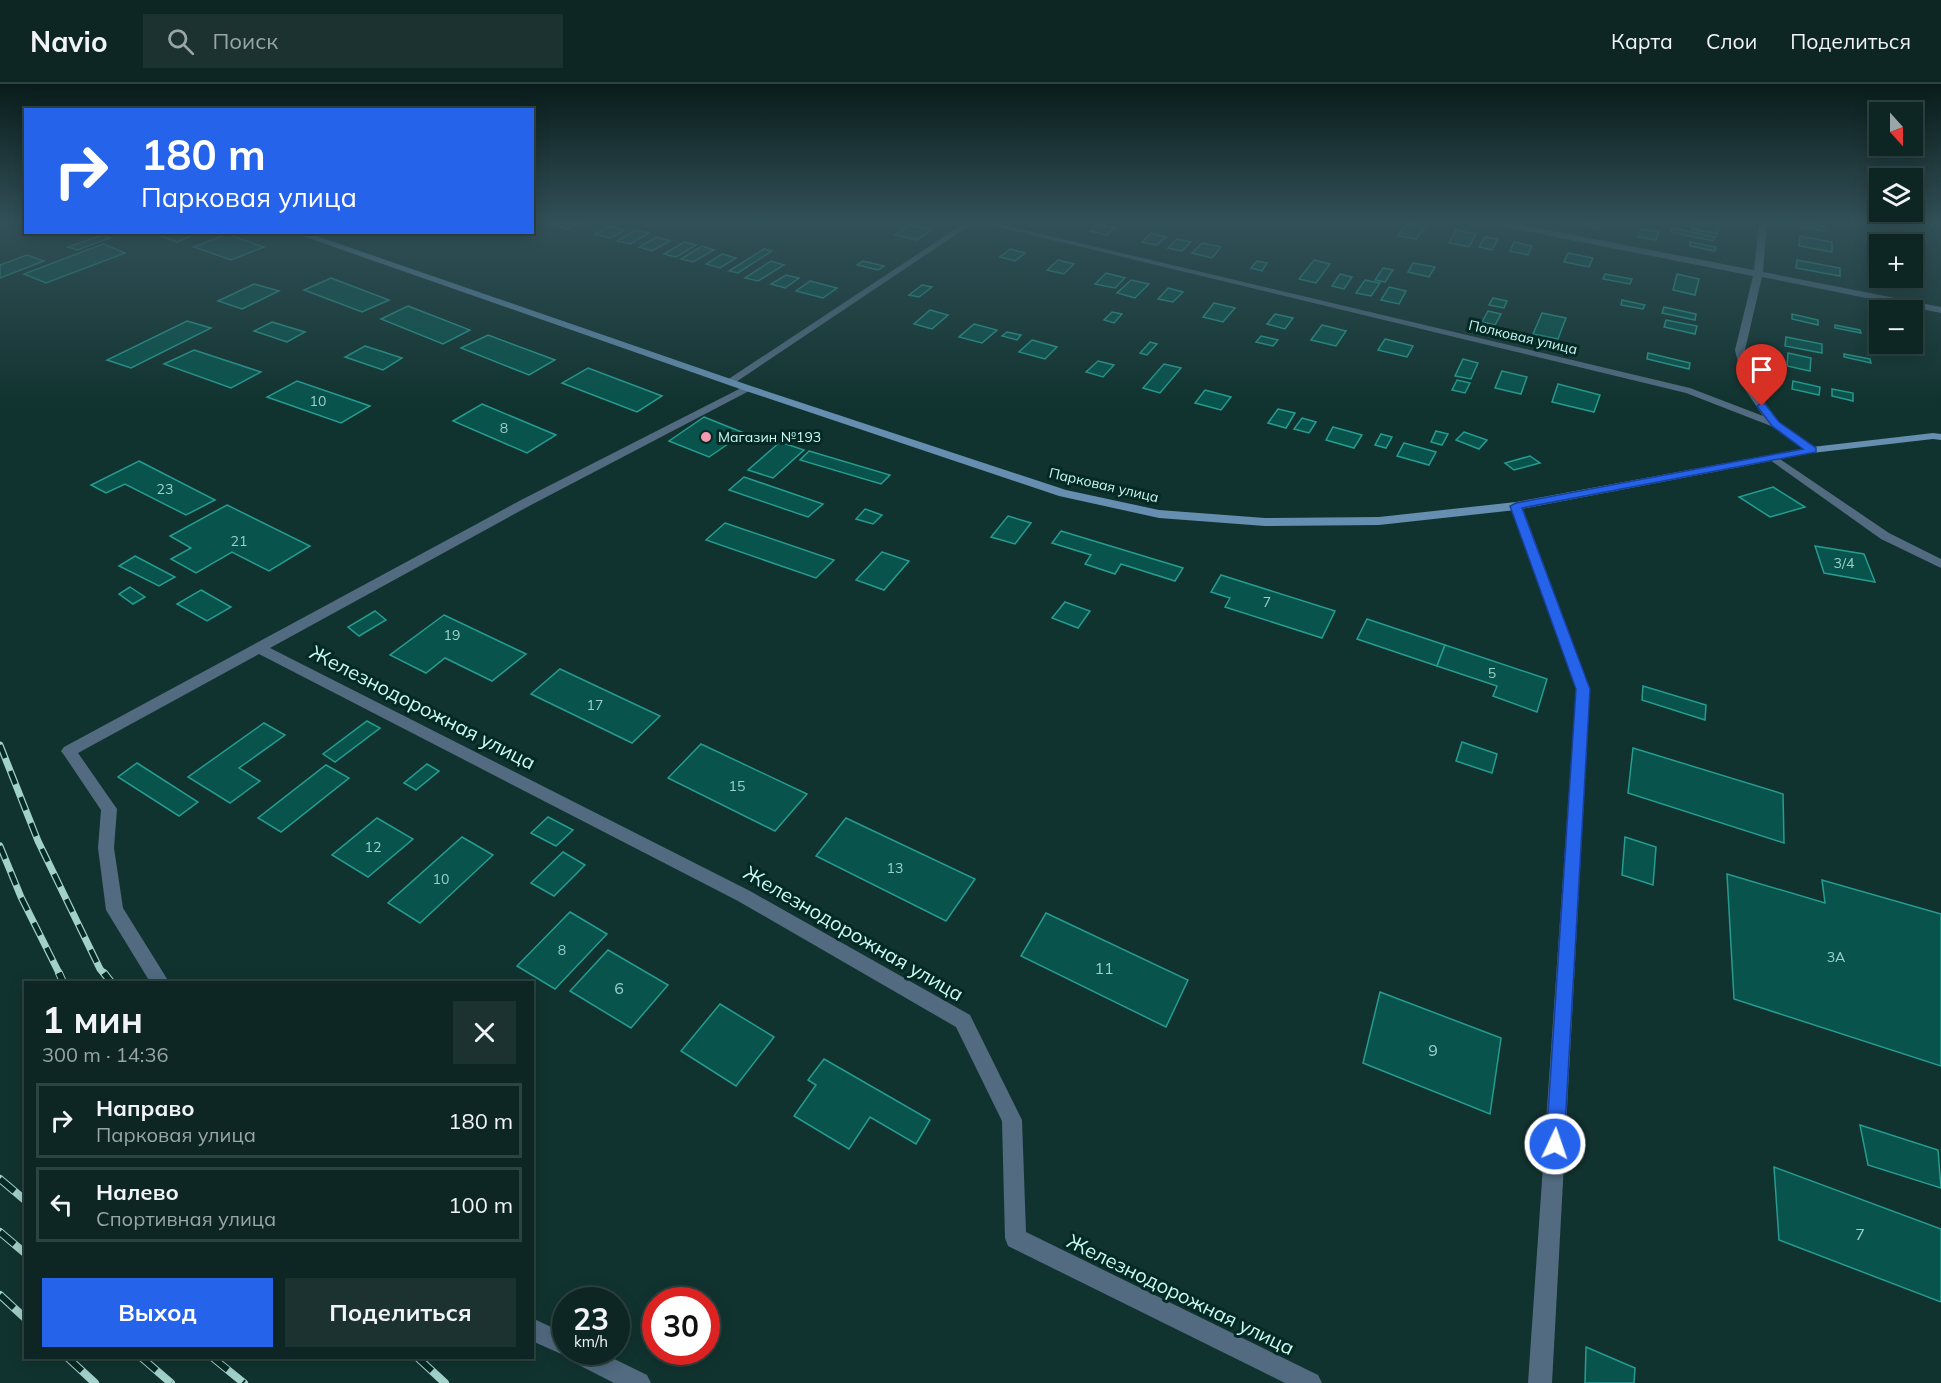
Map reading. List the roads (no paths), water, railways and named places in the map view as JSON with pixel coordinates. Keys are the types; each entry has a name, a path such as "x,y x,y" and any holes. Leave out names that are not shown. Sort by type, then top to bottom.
{"main road":[{"name":"Парковая улица","path":"446,283 729,382 1064,493 1159,514 1265,522 1367,521 1516,506 1812,450 1941,437"}],"street":[{"path":"729,382 879,283"},
{"name":"Полковая улица","path":"1236,283 1690,391 1775,424"},
{"path":"1756,283 1740,350 1749,388 1775,424 1812,450"},
{"path":"1806,283 1941,310"},
{"path":"159,981 115,910 106,849 109,809 69,751 527,502 747,388"},
{"path":"1774,458 1886,536 1941,564"},
{"path":"1516,506 1583,689 1540,1383"},
{"name":"Железнодорожная улица","path":"259,648 744,896 963,1021 1012,1120 1016,1238 1310,1383"},
{"path":"534,1330 552,1339"},
{"path":"603,1365 639,1383"}],"railway":[{"path":"0,745 38,841 105,975"},
{"path":"0,846 21,897 59,973"},
{"path":"59,973 63,981"},
{"path":"104,973 110,981"},
{"path":"0,1179 24,1199"},
{"path":"0,1232 24,1252"},
{"path":"0,1295 24,1317"},
{"path":"69,1359 95,1383"},
{"path":"143,1359 171,1383"},
{"path":"214,1359 244,1383"},
{"path":"419,1359 445,1383"}],"place":[{"name":"Магазин №193","path":"706,437"}]}
